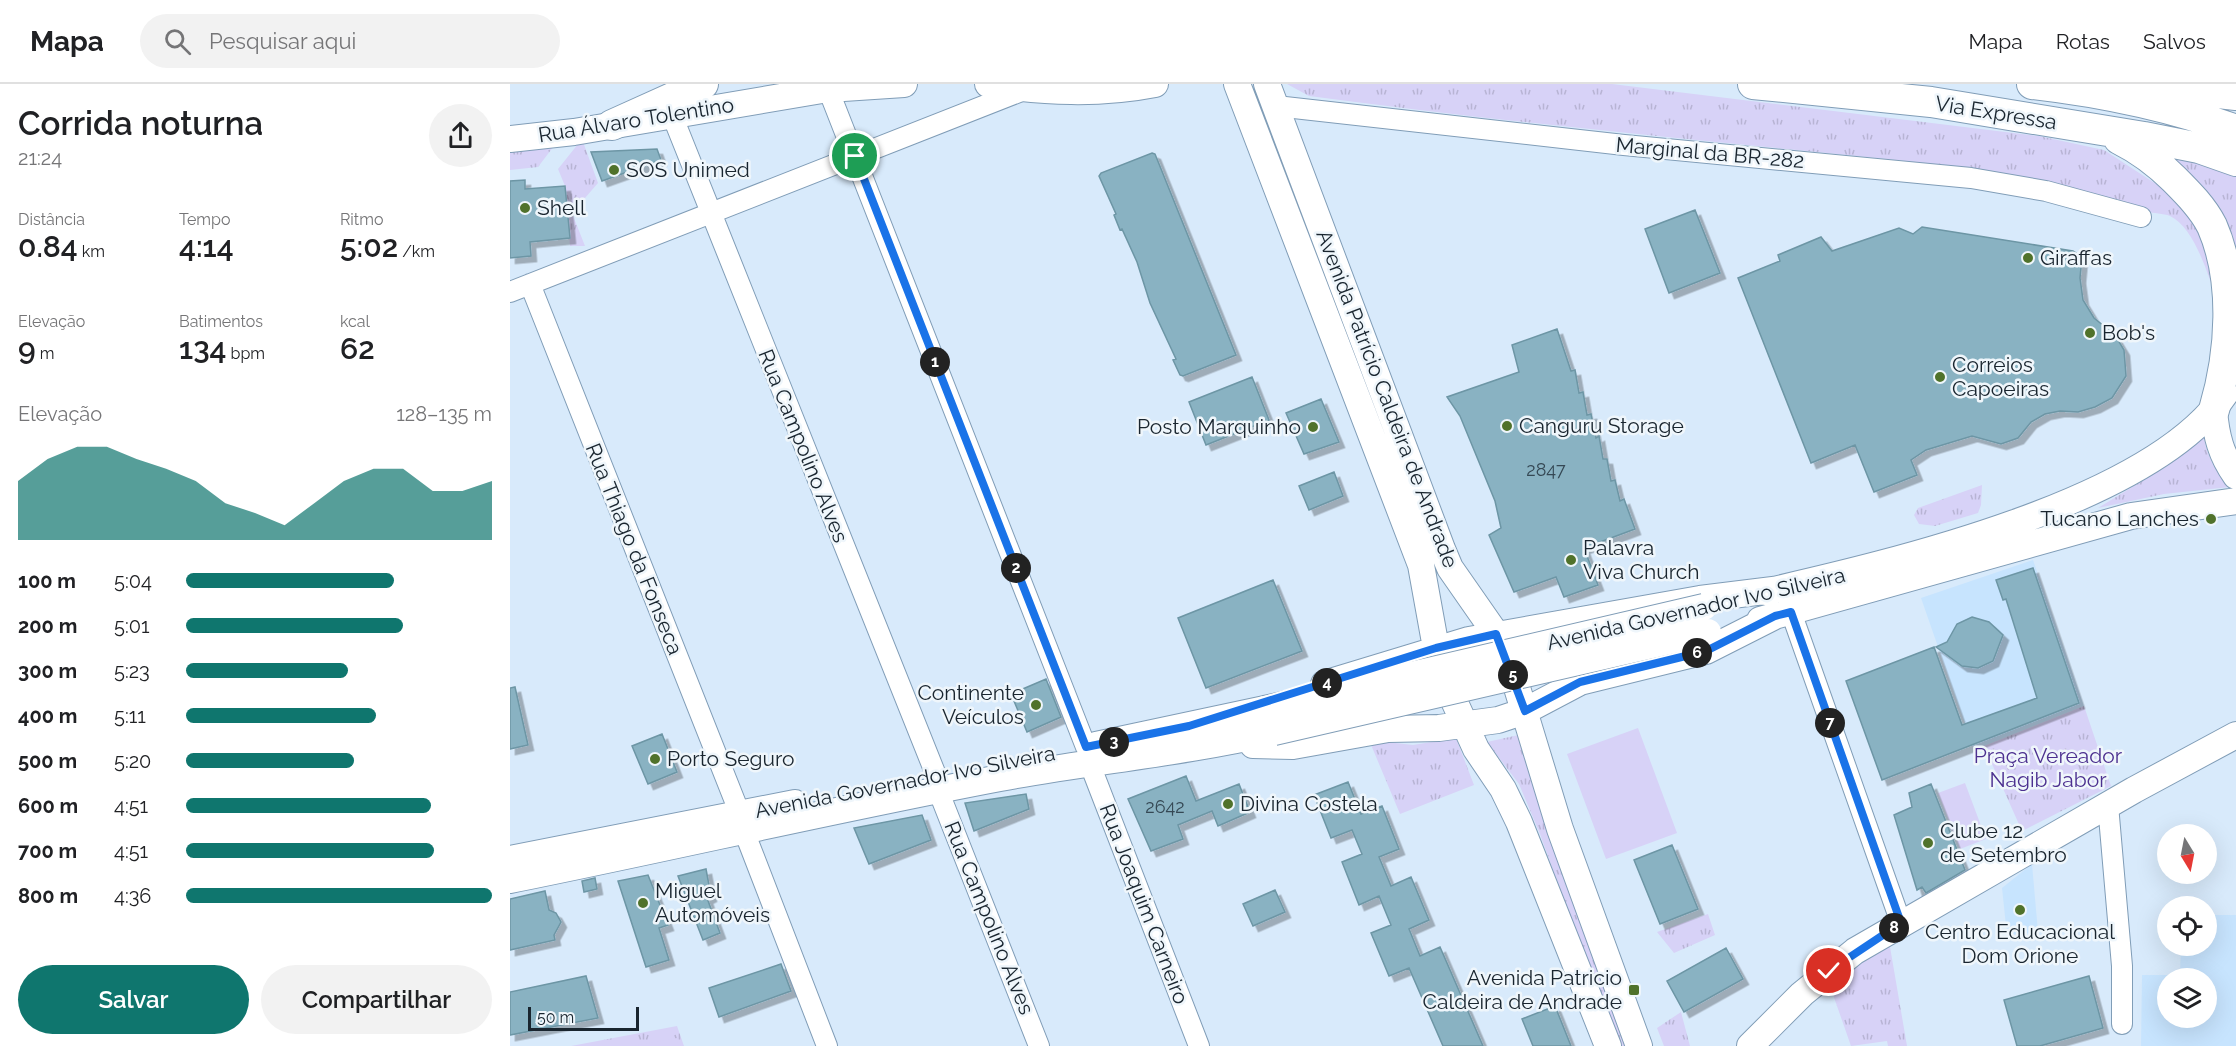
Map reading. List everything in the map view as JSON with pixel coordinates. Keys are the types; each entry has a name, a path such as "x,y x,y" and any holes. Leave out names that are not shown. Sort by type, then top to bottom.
{"highway":[{"path":"612,125 703,84"},
{"name":"Via Expressa","path":"1753,84 1930,102 2199,148 2236,160"},
{"name":"Via Expressa","path":"2032,84 2090,90 2187,112 2236,130"},
{"path":"2139,84 2236,95"},
{"path":"2100,130 2131,144 2162,168 2192,196 2212,226 2225,263 2230,310 2225,366 2214,410"}],"main road":[{"name":"Rua Álvaro Tolentino","path":"510,139 612,125 828,89 904,84"},
{"path":"987,84 1024,90 1113,91 1155,84"},
{"path":"1241,94 1271,95"},
{"name":"Avenida Patrício Caldeira de Andrade","path":"1241,94 1421,565 1436,648 1464,726 1503,789 1519,822 1608,1046"},
{"name":"Avenida Patrício Caldeira de Andrade","path":"1271,95 1442,549 1450,568 1496,634 1525,711 1560,829 1639,1046"},
{"name":"Avenida Governador Ivo Silveira","path":"1087,755 1231,742 1274,732 1706,619 1781,589 1874,567 2050,509 2124,477 2188,435 2214,410 2236,378"},
{"path":"2214,410 2216,436 2225,461 2236,476"},
{"name":"Avenida Governador Ivo Silveira","path":"510,859 742,822 1087,755 1189,726 1265,709 1706,619 1783,614 2131,516 2236,501"},
{"path":"1189,726 1436,648 1496,634 1532,630 1700,598 1781,589"},
{"path":"1231,742 1263,747 1293,746 1388,729 1464,726 1498,720 1525,711 1580,682 1706,651 1783,614"},
{"path":"1750,1046 1829,971 1901,923 2236,735"},
{"name":"Avenida Governador Ivo Silveira","path":"510,880 742,822"}],"street":[{"name":"Rua Joaquim Carneiro","path":"828,89 1199,1046"},
{"path":"510,292 1024,90"},
{"name":"Marginal da BR-282","path":"1271,95 1624,145 1971,178 2046,191 2141,217"},
{"name":"Rua Campolino Alves","path":"672,115 1039,1046"},
{"name":"Rua Thiago da Fonseca","path":"530,284 742,822 827,1046"},
{"path":"1783,614 1901,923"},
{"path":"2108,805 2122,966 2122,1024"}],"shaded area":[{"path":"2033,560 2084,706 1974,750 1921,598"},
{"name":"Centro Educacional Dom Orione","path":"2032,864 2038,932 2007,935 2002,888"},
{"path":"2217,915 2236,915 2236,1046 2141,1046 2142,975 2157,975 2157,1028 2217,1028 2217,968 2180,968 2181,956 2217,956"}],"green space":[{"path":"1287,84 1612,84 2039,136 2104,150 2173,195 2206,243 2216,299 2199,253 2179,222 2167,215 2149,212 2061,186 1930,164 1553,125 1309,96"},
{"path":"582,139 598,183 572,213 585,246 570,246 565,186 558,169"},
{"path":"557,142 538,167 510,170 510,147"},
{"path":"2152,145 2236,172 2236,259"},
{"path":"2204,438 2213,464 2230,487 2164,494 2098,508 2165,467"},
{"path":"1982,485 1981,505 1978,513 1935,526 1919,524 1914,515 1918,508"},
{"name":"Praça Vereador Nagib Jabor","path":"2084,706 2111,786 2022,831 1984,746"},
{"path":"1638,728 1677,833 1606,859 1567,754"},
{"path":"1523,734 1631,1046 1619,1046 1519,784 1487,742"},
{"path":"1456,738 1474,785 1400,814 1369,740 1413,745"},
{"path":"1965,783 1986,839 1960,849 1938,793"},
{"path":"1708,914 1715,935 1674,953 1657,932"},
{"path":"1889,941 1907,1046 1888,1046 1887,1041 1851,1046 1830,986"},
{"path":"1681,1012 1690,1046 1664,1046 1657,1028"},
{"path":"677,1026 684,1046 571,1046"},
{"path":"677,1038 678,1046 633,1046"}],"building":[{"name":"SOS Unimed","path":"657,149 661,160 602,181 591,152"},
{"path":"1152,153 1155,154 1236,355 1183,376 1180,375 1173,360 1176,359 1150,303 1137,262 1122,229 1120,230 1114,215 1116,214 1099,176 1101,173"},
{"path":"525,180 525,189 565,186 570,238 530,242 531,256 510,258 510,181"},
{"path":"1695,210 1720,273 1669,293 1645,229"},
{"path":"1922,227 2073,251 2082,257 2080,278 2083,300 2094,318 2115,335 2124,350 2126,376 2112,398 2095,407 2078,412 2060,411 2045,414 2031,422 2018,438 2001,444 1972,436 1926,450 1911,460 1917,475 1874,492 1855,445 1811,463 1738,278 1780,261 1778,255 1821,237 1832,251 1899,228 1913,234"},
{"path":"1557,329 1571,371 1575,370 1579,393 1583,392 1587,415 1591,414 1596,438 1599,436 1603,459 1607,459 1611,481 1615,480 1620,501 1624,499 1635,529 1584,548 1598,585 1564,597 1556,577 1514,592 1489,535 1501,528 1495,501 1460,416 1447,397 1519,372 1512,345"},
{"path":"1252,377 1269,420 1206,445 1189,402"},
{"name":"Posto Marquinho","path":"1321,399 1339,442 1304,454 1286,413"},
{"path":"1334,472 1343,496 1309,510 1299,486"},
{"path":"2033,568 2079,703 1882,780 1846,681 1934,647 1962,725 2037,698 2006,599 2003,600 1996,580"},
{"path":"1273,580 1302,651 1206,688 1178,618"},
{"path":"1972,617 1989,622 2003,635 1993,661 1978,668 1962,666 1936,647 1947,642 1957,624"},
{"name":"Continente Veículos","path":"1046,679 1061,717 1027,732 1011,694"},
{"path":"515,687 528,745 510,749 510,688"},
{"name":"Porto Seguro","path":"662,734 677,772 648,784 632,746"},
{"path":"1186,776 1196,801 1239,784 1250,812 1218,826 1212,811 1178,825 1183,839 1151,851 1128,799"},
{"path":"1348,782 1361,814 1382,806 1399,849 1379,857 1391,886 1411,877 1429,920 1409,929 1420,956 1440,947 1483,1046 1443,1046 1409,968 1389,976 1371,933 1391,925 1379,896 1359,905 1342,862 1362,854 1352,830 1331,838 1314,795"},
{"name":"Clube 12 de Setembro","path":"1931,784 1965,870 1926,893 1922,887 1917,890 1894,815 1912,807 1909,793"},
{"path":"1026,794 1029,809 974,831 965,803"},
{"path":"922,815 931,840 869,864 854,828"},
{"path":"1672,845 1698,909 1660,924 1634,860"},
{"path":"706,869 711,896 707,898 720,933 703,940 678,876"},
{"name":"Miguel Automóveis","path":"648,875 668,925 659,928 669,960 646,967 618,881"},
{"path":"595,878 597,889 584,892 582,881"},
{"path":"1275,890 1285,912 1253,926 1243,904"},
{"path":"545,891 549,910 556,913 561,922 554,935 555,940 510,950 510,899"},
{"path":"1726,948 1743,979 1684,1012 1667,981"},
{"path":"781,964 791,991 719,1017 709,988"},
{"path":"586,976 598,1018 510,1035 510,992"},
{"path":"2089,976 2103,1028 2040,1046 2017,1046 2004,1000"},
{"path":"1555,1006 1571,1046 1533,1046 1522,1019"}],"place":[{"name":"SOS Unimed","path":"614,170"},
{"name":"Shell","path":"525,208"},
{"name":"Giraffas","path":"2028,258"},
{"name":"Bob's","path":"2090,333"},
{"name":"Correios Capoeiras","path":"1940,377"},
{"name":"Canguru Storage","path":"1507,426"},
{"name":"Posto Marquinho","path":"1313,427"},
{"name":"Tucano Lanches","path":"2211,519"},
{"name":"Palavra Viva Church","path":"1571,560"},
{"name":"Continente Veículos","path":"1036,705"},
{"name":"Porto Seguro","path":"655,759"},
{"name":"Divina Costela","path":"1228,804"},
{"name":"Clube 12 de Setembro","path":"1928,843"},
{"name":"Miguel Automóveis","path":"643,903"},
{"name":"Centro Educacional Dom Orione","path":"2020,910"},
{"name":"Avenida Patricio Caldeira de Andrade","path":"1634,990"}],"route":[{"path":"855,156 1086,747 1189,726 1436,648 1496,634 1511,668 1525,711 1580,682 1706,651 1775,616 1791,612 1901,923 1855,951 1829,971"}]}
